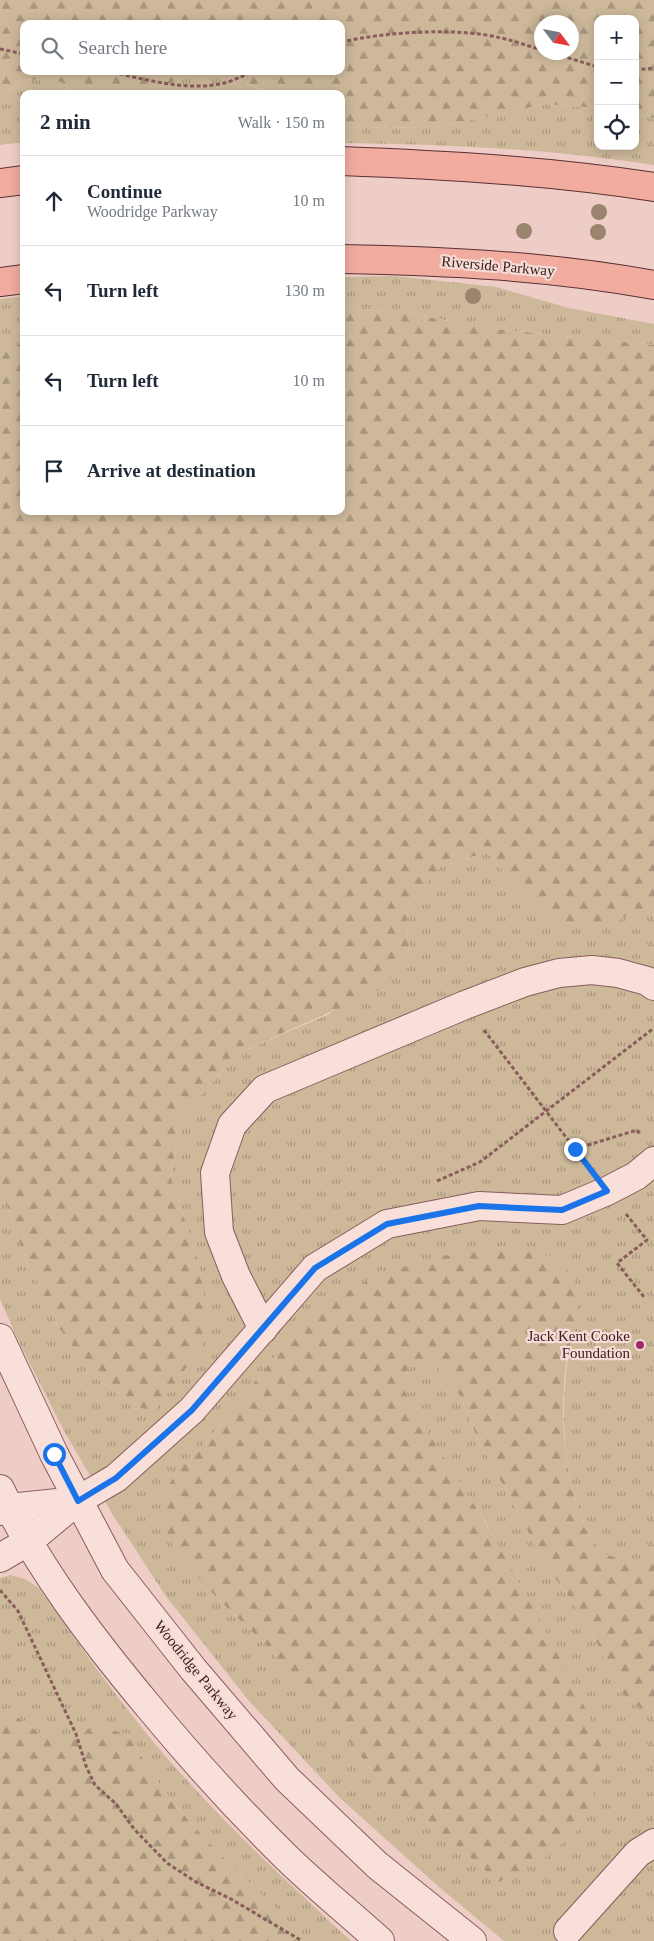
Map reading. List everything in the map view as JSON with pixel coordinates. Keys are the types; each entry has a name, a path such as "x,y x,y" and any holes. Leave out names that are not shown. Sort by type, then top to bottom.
{"main road":[{"path":"345,161 452,165 590,177 654,187"},
{"path":"0,183 20,180"},
{"name":"Riverside Parkway","path":"345,259 434,261 571,273 654,285"},
{"path":"0,282 20,280"}],"street":[{"path":"263,1329 236,1276 219,1232 215,1173 232,1125 265,1089 465,1005 525,982 559,973 592,970 618,973 646,981 654,986"},
{"path":"0,1558 29,1540 78,1501 116,1478 192,1410 315,1268 387,1224 479,1206 562,1210 607,1191 636,1176 654,1161"},
{"name":"Woodridge Parkway","path":"0,1338 78,1501 115,1570 193,1669 287,1779 377,1865 472,1941"},
{"path":"3,1502 78,1501"},
{"path":"3,1502 58,1588 113,1664 190,1756 287,1858 380,1941"},
{"path":"568,1932 638,1853 654,1843"}],"path":[{"path":"345,41 372,36 468,32 501,38 534,48"},
{"path":"0,49 20,53"},
{"path":"575,60 594,66"},
{"path":"639,70 654,68"},
{"path":"127,75 183,86 228,82 244,75"},
{"path":"465,1005 607,1191 647,1240 618,1263 644,1297"},
{"path":"437,1180 480,1162 654,1028"},
{"path":"575,1149 637,1130 642,1136"},
{"path":"0,1590 18,1611 76,1734 86,1766 95,1785 116,1804 134,1829 167,1863 196,1882 231,1898 302,1941"}],"green space":[{"path":"0,0 654,0 654,118 639,115 639,15 594,15 594,108 545,104 433,128 345,127 345,90 264,90 229,77 188,77 160,87 157,90 72,90 61,82 26,79 0,96"},
{"path":"188,77 228,77 264,90 157,90 160,87"},
{"path":"26,79 61,82 72,90 20,90 20,142 0,145 0,96"},
{"path":"545,104 594,108 594,150 639,150 639,115 654,118 654,165 498,148 345,143 345,127 433,128"},
{"path":"395,276 496,287 569,308 654,324 654,345 485,328 397,311 345,310 345,277"},
{"path":"20,296 20,344 0,352 0,299"},
{"path":"345,310 397,311 485,328 654,345 654,905 611,923 561,926 526,899 487,852 440,867 406,908 409,957 381,989 239,1053 180,1118 171,1178 200,1267 209,1336 152,1415 96,1378 57,1325 52,1311 28,1265 14,1229 0,1180 0,352 20,344 20,515 345,515"},
{"path":"487,852 526,899 611,923 654,905 654,1563 632,1561 602,1554 588,1531 577,1506 567,1459 564,1410 567,1362 571,1339 318,1307 281,1349 201,1448 182,1463 162,1496 219,1600 265,1644 327,1714 378,1778 575,1833 591,1805 600,1770 581,1701 486,1523 417,1417 401,1384 409,1367 430,1362 449,1376 461,1398 479,1442 523,1521 541,1559 572,1601 598,1645 618,1690 641,1709 654,1708 654,1941 504,1941 439,1887 340,1798 249,1701 165,1595 113,1515 64,1431 18,1340 0,1299 0,1180 14,1229 28,1265 52,1311 57,1325 96,1378 152,1415 200,1267 171,1178 180,1118 239,1053 329,1014 409,957 406,908 440,867"},
{"path":"525,1247 554,1259 565,1267 574,1281 577,1291 578,1313 566,1366 563,1406 569,1470 573,1490 586,1528 602,1554 632,1561 654,1563 654,1708 641,1709 618,1690 598,1645 572,1601 541,1559 523,1521 479,1442 461,1398 449,1376 430,1362 409,1367 401,1384 421,1421 476,1508 517,1578 601,1740 600,1770 591,1805 575,1833 543,1860 499,1882 378,1778 327,1714 265,1644 219,1600 176,1553 160,1516 162,1496 182,1463 201,1448 281,1349 318,1307 373,1278 424,1260 477,1249"},
{"path":"11,1575 25,1579 39,1588 110,1687 155,1744 201,1796 250,1846 351,1941 308,1941 211,1845 178,1809 160,1785 129,1735 96,1725 55,1744 0,1705 0,1578"},
{"path":"0,1705 55,1744 96,1725 129,1735 160,1785 178,1809 211,1845 308,1941 0,1941"}],"place":[{"name":"Jack Kent Cooke Foundation","path":"640,1345"}],"route":[{"path":"54,1454 78,1501 116,1478 192,1410 315,1268 387,1224 479,1206 562,1210 607,1191 575,1149"}]}
